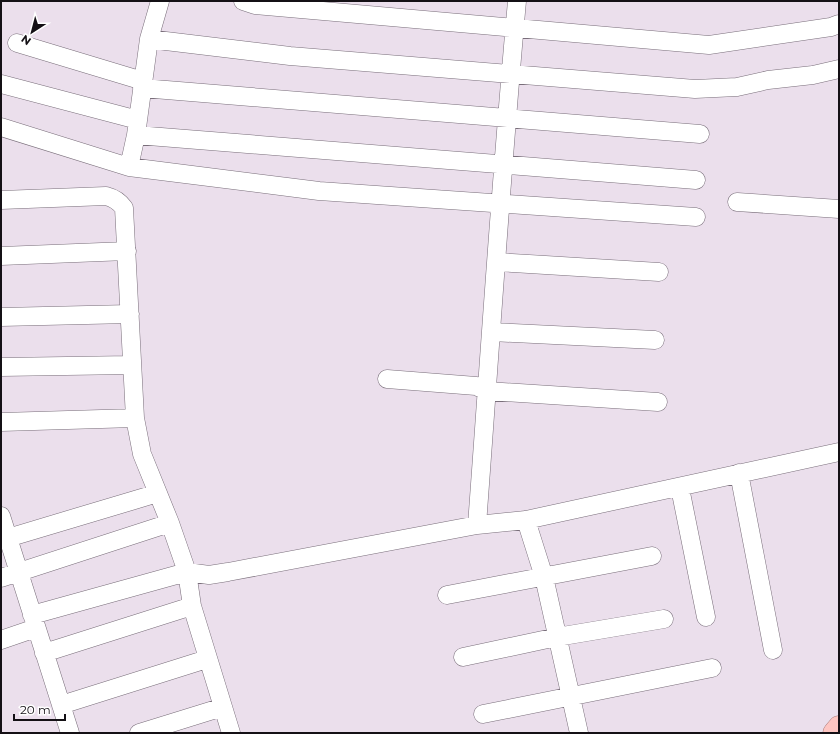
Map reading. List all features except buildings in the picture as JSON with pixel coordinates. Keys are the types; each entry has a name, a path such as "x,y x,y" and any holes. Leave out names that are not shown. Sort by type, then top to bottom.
{"highway":[{"path":"834,733 839,727"}],"street":[{"path":"129,167 137,128 149,39 160,1"},
{"path":"243,1 255,5 709,45 831,27 839,24"},
{"path":"477,525 497,262 499,205 512,75 517,1"},
{"path":"149,39 290,56 701,89 737,87 768,80 812,75 839,69"},
{"path":"17,43 142,84 700,134"},
{"path":"1,84 137,128 504,165 696,180"},
{"path":"1,126 129,167 319,191 499,205 696,216"},
{"path":"1,200 106,196 120,202 124,208 135,418 142,454 170,523 187,572 192,606 207,659 231,733"},
{"path":"737,202 839,209"},
{"path":"1,256 127,251"},
{"path":"497,262 659,272"},
{"path":"1,317 130,314"},
{"path":"492,332 655,340"},
{"path":"1,367 132,365"},
{"path":"387,379 476,386 487,391 658,402"},
{"path":"1,422 135,418"},
{"path":"1,640 34,621 187,572 209,575 477,525 526,520 680,488 739,473 839,452"},
{"path":"739,473 774,650"},
{"path":"680,488 706,617"},
{"path":"4,539 158,493"},
{"path":"1,516 4,539 18,572 70,733"},
{"path":"526,520 544,577 579,733"},
{"path":"1,578 170,523"},
{"path":"447,595 652,556"},
{"path":"44,653 192,606"},
{"path":"463,657 557,637 664,619"},
{"path":"61,705 207,659"},
{"path":"484,714 571,698 712,668"},
{"path":"139,733 223,707"}]}
